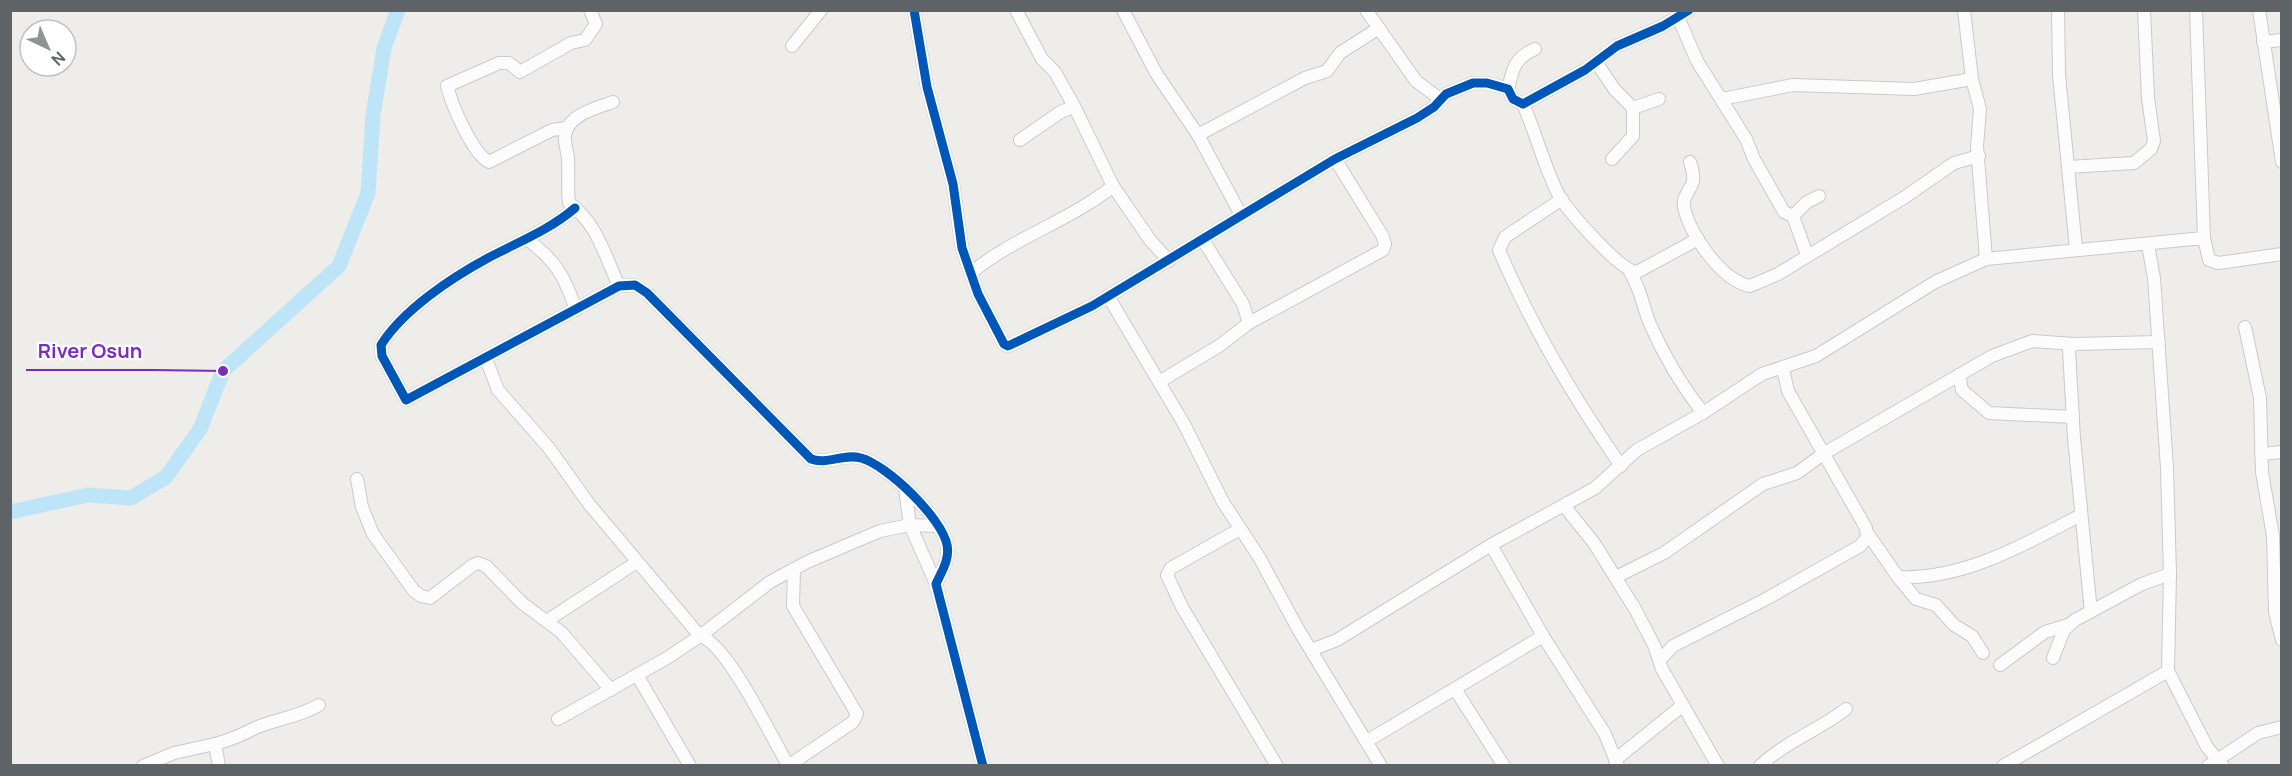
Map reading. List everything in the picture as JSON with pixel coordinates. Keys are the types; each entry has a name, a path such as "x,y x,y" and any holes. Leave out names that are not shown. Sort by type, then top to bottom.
{"street":[{"path":"590,10 596,24 585,40 571,43 520,72 509,63 500,63 447,86 459,119 481,154 489,162 552,130 567,128 578,117 613,102"},
{"path":"792,46 821,10"},
{"path":"915,10 927,87 953,184 962,248 992,325 1004,344 1008,346 1070,318 1169,261 1335,159 1417,118 1434,107 1440,99 1473,84 1487,83 1508,89"},
{"path":"1016,10 1042,59 1055,72 1074,106 1113,186 1150,240 1169,261"},
{"path":"1123,10 1160,81 1198,135 1241,215"},
{"path":"1366,10 1416,81 1440,99"},
{"path":"1964,10 1972,79 1980,109 1977,146 1986,259"},
{"path":"2058,10 2060,75 2076,249"},
{"path":"2068,167 2134,163 2151,149 2154,141 2148,98 2144,10"},
{"path":"2196,10 2204,238 2209,260 2218,263 2282,254"},
{"path":"2259,10 2282,162"},
{"path":"1523,104 1596,62 1617,45 1683,14 1697,62 1722,99 1785,212 1793,216 1807,255"},
{"path":"1198,135 1305,78 1327,71 1340,53 1379,28"},
{"path":"2263,42 2282,40"},
{"path":"1535,48 1520,55 1512,72 1508,89 1513,99 1523,104 1562,199 1614,258 1630,272 1641,290 1650,323 1674,374 1703,413"},
{"path":"1596,62 1616,90 1633,108 1634,136 1612,159"},
{"path":"1722,99 1793,85 1840,89 1914,89 1972,79"},
{"path":"1633,108 1659,99"},
{"path":"1020,140 1059,112 1074,106"},
{"path":"567,128 566,181 569,203 594,230 620,286"},
{"path":"1690,162 1693,182 1685,196 1684,207 1698,239 1714,262 1732,279 1750,286 1764,282 1905,197 1954,163 1979,156"},
{"path":"1158,382 1220,346 1249,323 1379,253 1384,247 1382,235 1335,159"},
{"path":"971,273 986,261 1062,219 1113,186"},
{"path":"1793,216 1807,202 1819,196"},
{"path":"1562,199 1505,237 1499,250 1527,312 1600,436 1621,466"},
{"path":"575,208 555,225 488,258 453,280 391,329 381,345 382,356 406,400 620,286 635,285 647,293 811,459 824,461 846,455 860,458 892,475 939,526 947,543 948,557 936,584"},
{"path":"1311,650 1337,639 1491,545 1565,507 1594,488 1637,450 1703,413 1762,374 1783,369 1816,356 1935,282 1986,259 2204,238"},
{"path":"1630,272 1637,272 1698,239"},
{"path":"528,240 548,255 567,281 576,310"},
{"path":"1203,240 1243,304 1249,323"},
{"path":"2148,245 2154,278 2159,342 2170,574 2168,671 2187,713 2216,764 2258,733 2282,727"},
{"path":"1108,296 1240,529 1381,765"},
{"path":"2245,327 2260,398 2261,454 2277,551 2275,612 2282,640"},
{"path":"1616,578 1664,553 1763,484 1797,473 1822,454 1992,356 2032,341 2073,344 2159,342"},
{"path":"2073,344 2069,350 2073,417 2091,612"},
{"path":"486,359 498,390 549,448 637,562 700,636 710,640 737,674 788,765 853,722 858,714 793,606 794,569"},
{"path":"1783,369 1788,391 1822,454 1868,534 1898,577 1916,600 1936,605 1954,625 1972,636 1983,653"},
{"path":"1959,375 1962,390 1989,413 2073,417"},
{"path":"2261,454 2282,452"},
{"path":"357,479 362,507 373,534 414,591 421,597 430,598 478,563 486,566 522,603 548,620 611,690"},
{"path":"905,488 910,525 936,584 982,765"},
{"path":"1565,507 1594,543 1616,578 1645,627 1662,669 1718,765"},
{"path":"1898,577 1913,578 1954,571 2010,552 2081,515"},
{"path":"558,719 637,675 700,636 733,608 794,569 880,531 910,525 939,526"},
{"path":"1240,529 1172,568 1167,574 1182,607 1276,765"},
{"path":"1660,660 1673,646 1766,599 1860,546 1868,534"},
{"path":"1491,545 1543,636 1605,734 1616,763 1683,705"},
{"path":"548,620 637,562"},
{"path":"2000,664 2045,632 2068,625 2142,584 2170,574"},
{"path":"2053,658 2068,625"},
{"path":"1367,741 1543,636"},
{"path":"2003,765 2168,671"},
{"path":"637,675 690,765"},
{"path":"1455,689 1504,765"},
{"path":"143,765 174,753 244,736 257,727 286,720 319,705"},
{"path":"1760,765 1784,746 1826,724 1846,709"},
{"path":"215,744 219,765"}],"waterway":[{"path":"10,512 88,495 131,498 166,477 200,429 223,371 339,266 368,193 373,115 384,48 398,10"}],"cycle path":[{"path":"914,10 927,87 953,184 962,248 978,294 1004,344 1008,346 1092,306 1335,159 1417,118 1434,107 1446,94 1473,83 1487,83 1508,89 1513,99 1523,104 1585,70 1617,46 1663,26 1689,10"},
{"path":"575,208 544,230 488,258 444,285 415,307 390,332 381,345 382,356 406,400 619,286 635,285 647,293 811,459 823,461 854,457 872,463 898,481 935,521 943,534 948,550 945,565 936,584 983,766"}],"place":[{"name":"River Osun","path":"223,371"}]}
